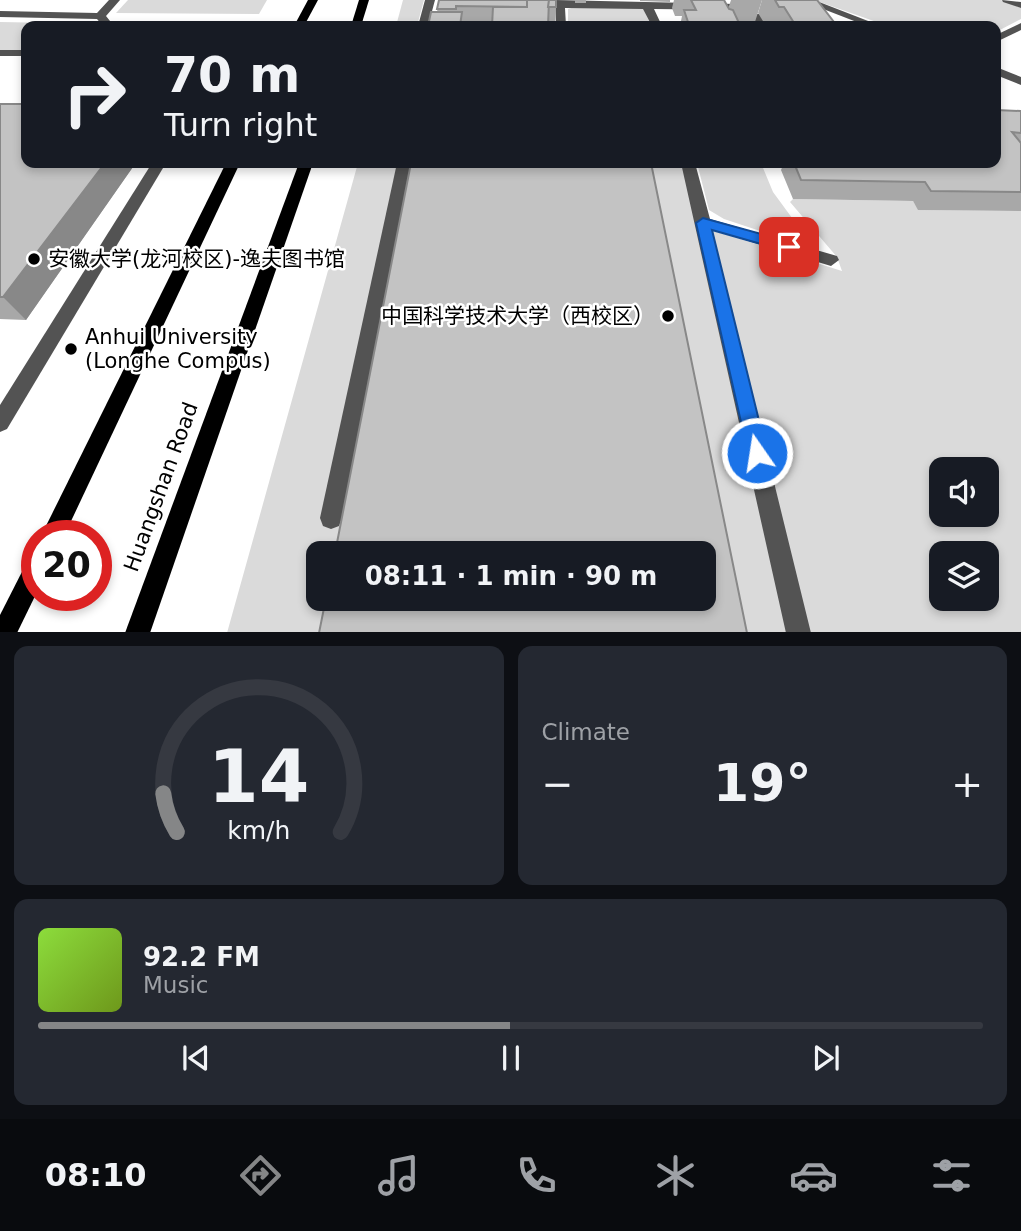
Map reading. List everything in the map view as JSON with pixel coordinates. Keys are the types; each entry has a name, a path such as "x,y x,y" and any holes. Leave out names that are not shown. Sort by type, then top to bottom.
{"main road":[{"path":"302,21 313,0"},
{"path":"357,21 365,0"},
{"path":"59,520 231,168"},
{"name":"Huangshan Road","path":"137,632 304,168"},
{"path":"4,632 21,598"}],"street":[{"path":"100,16 115,0"},
{"path":"424,21 430,0"},
{"path":"561,21 560,2 690,6 721,12 751,0"},
{"path":"805,0 861,21"},
{"path":"1007,0 1021,5"},
{"path":"647,6 654,21"},
{"path":"690,6 696,20"},
{"path":"0,14 100,16 104,21"},
{"path":"1001,36 1021,26"},
{"path":"0,53 21,53"},
{"path":"1001,73 1021,81"},
{"path":"0,423 156,168"},
{"path":"331,517 403,168"},
{"path":"689,168 799,632"},
{"path":"703,223 746,233 831,260"}],"shaded area":[{"path":"128,0 267,0 259,14 116,13"},
{"path":"403,0 424,0 418,21 397,21"},
{"path":"814,0 1001,0 1021,8 1021,19 1001,29 1001,21 874,21"},
{"path":"578,6 643,7 650,21 568,21 568,9"},
{"path":"0,22 21,22 21,51 0,51"},
{"path":"357,168 683,168 792,632 227,632"},
{"path":"698,168 763,168 773,192 806,237 801,243 791,241 724,219 709,210"},
{"path":"793,199 913,201 919,210 1021,211 1021,632 806,632 708,235 713,231 842,271 837,257 790,202"}],"building":[{"path":"439,0 527,0 527,7 456,6 456,9 437,9"},
{"path":"527,0 549,0 548,21 492,21 493,7 527,7"},
{"path":"549,0 556,0 556,7 548,7"},
{"path":"691,0 724,0 738,21 688,21 684,10 696,10"},
{"path":"775,0 817,0 833,21 793,21 784,7 779,7"},
{"path":"431,12 462,12 461,21 429,21"},
{"path":"0,104 21,104 21,168 101,168 3,297 0,297"},
{"path":"1001,110 1021,111 1021,133 1012,132 1021,143 1021,192 931,191 925,182 801,180 796,168 1001,168"},
{"path":"410,168 652,168 747,632 319,632 323,611 716,611 716,541 337,541"}],"place":[{"name":"安徽大学(龙河校区)-逸夫图书馆","path":"34,259"},
{"name":"中国科学技术大学（西校区）","path":"668,316"},
{"name":"Anhui University (Longhe Compus)","path":"71,349"}],"route":[{"path":"757,453 703,223 789,247"}]}
